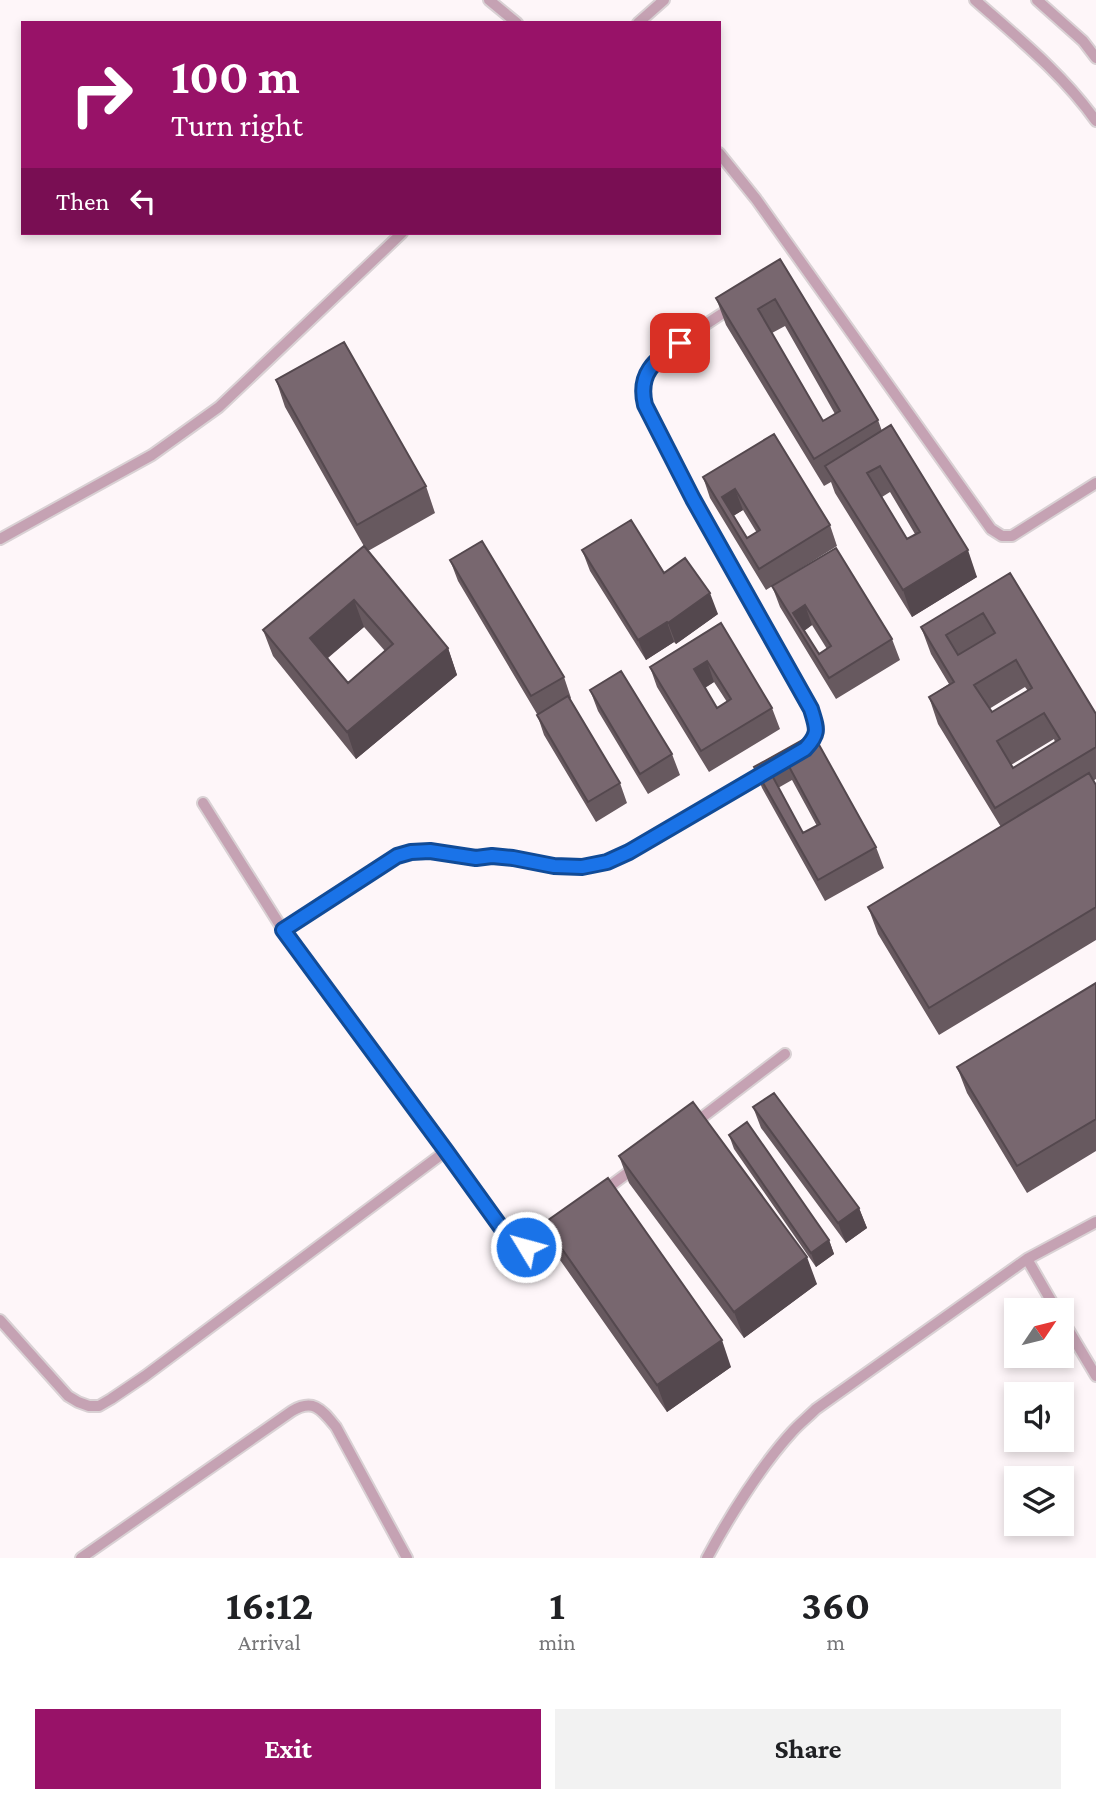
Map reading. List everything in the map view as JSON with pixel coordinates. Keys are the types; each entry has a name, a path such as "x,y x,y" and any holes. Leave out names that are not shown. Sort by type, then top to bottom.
{"lane":[{"path":"489,0 514,21"},
{"path":"640,21 664,0"},
{"path":"975,0 1044,60 1096,121"},
{"path":"1037,0 1083,41 1096,58"},
{"path":"721,155 756,199 991,529 1002,536 1012,536 1096,483"},
{"path":"0,539 152,454 219,407 400,235"},
{"path":"743,299 660,357 643,381 642,391 645,405 693,499 811,709 816,728 815,739 793,756"},
{"path":"283,930 397,856 411,852 430,851 476,858 492,856 554,866 582,867 607,862 629,852 781,763"},
{"path":"203,803 283,930 512,1243 526,1247 567,1219"},
{"path":"687,1128 785,1054"},
{"path":"0,1320 68,1396 89,1406 99,1406 145,1376 446,1151"},
{"path":"589,1202 643,1161"},
{"path":"707,1558 720,1533 761,1471 792,1432 816,1409 1027,1259 1096,1222"},
{"path":"1027,1259 1050,1298"},
{"path":"1074,1339 1096,1376"},
{"path":"81,1558 301,1406 313,1405 336,1427 407,1558"}],"building":[{"path":"780,259 878,420 814,459 716,298","holes":["775,299 840,411 823,421 758,309"]},
{"path":"344,342 426,486 357,525 276,380"},
{"path":"891,425 968,550 903,590 825,466","holes":["880,466 920,532 907,539 867,473"]},
{"path":"774,434 830,525 759,569 703,477","holes":["735,489 760,530 747,538 722,497"]},
{"path":"631,520 664,573 685,558 710,593 668,623 638,640 582,550"},
{"path":"482,541 564,677 531,696 450,560"},
{"path":"364,546 448,648 347,732 263,630","holes":["354,600 393,644 348,683 310,638"]},
{"path":"836,548 892,639 829,678 772,586","holes":["805,605 831,646 819,654 793,613"]},
{"path":"1010,573 1096,714 1096,747 995,808 929,697 954,682 921,627","holes":["983,613 995,633 958,655 946,635","1016,660 1032,688 992,712 974,685","1044,713 1060,739 1013,768 997,741"]},
{"path":"721,623 772,708 701,751 650,667","holes":["707,661 731,699 717,708 694,669"]},
{"path":"621,671 672,754 640,774 590,690"},
{"path":"568,696 620,783 588,802 537,715"},
{"path":"813,734 876,847 818,880 754,767","holes":["785,759 820,824 803,833 768,768"]},
{"path":"1089,773 1096,785 1096,907 929,1008 868,907"},
{"path":"1096,983 1096,1119 1017,1166 957,1067"},
{"path":"774,1093 859,1208 838,1223 753,1107"},
{"path":"693,1102 807,1257 734,1312 619,1156"},
{"path":"747,1122 829,1240 811,1253 729,1135"},
{"path":"608,1178 722,1340 657,1385 544,1223"}],"route":[{"path":"526,1247 512,1243 283,930 397,856 411,852 430,851 476,858 513,858 554,866 582,867 607,862 629,852 805,749 815,739 816,728 811,709 693,499 645,405 643,381 649,370 660,357 680,343"}]}
